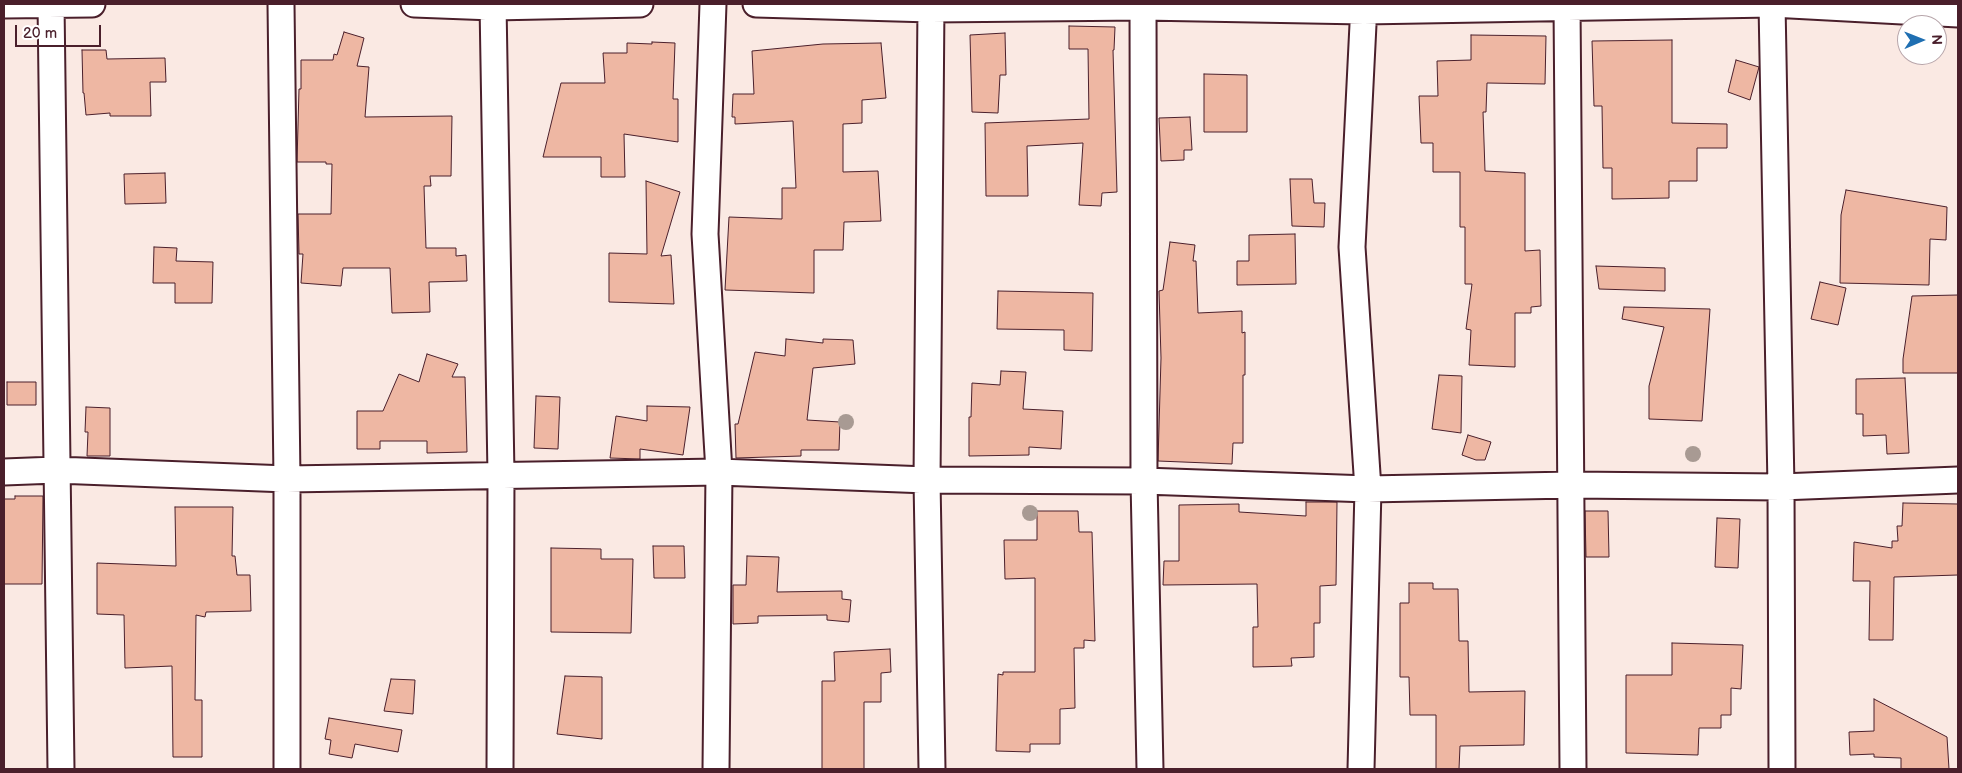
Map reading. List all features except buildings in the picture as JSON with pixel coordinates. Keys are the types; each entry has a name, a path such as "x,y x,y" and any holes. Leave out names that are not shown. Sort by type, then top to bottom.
{"street":[{"path":"51,4 61,769"},
{"path":"4,5 92,4"},
{"path":"281,4 287,479 287,769"},
{"path":"414,4 640,4"},
{"path":"712,4 705,234 719,472 716,769"},
{"path":"756,4 931,7 1364,7 1772,4 1958,14"},
{"path":"1772,4 1781,487 1782,769"},
{"path":"493,5 501,475 500,769"},
{"path":"1567,5 1573,769"},
{"path":"1143,6 1144,481 1150,769"},
{"path":"931,7 926,480 932,769"},
{"path":"1361,769 1368,489 1352,247 1364,7"},
{"path":"4,472 56,470 287,479 719,472 926,480 1144,481 1368,489 1571,485 1781,487 1958,480"}]}
